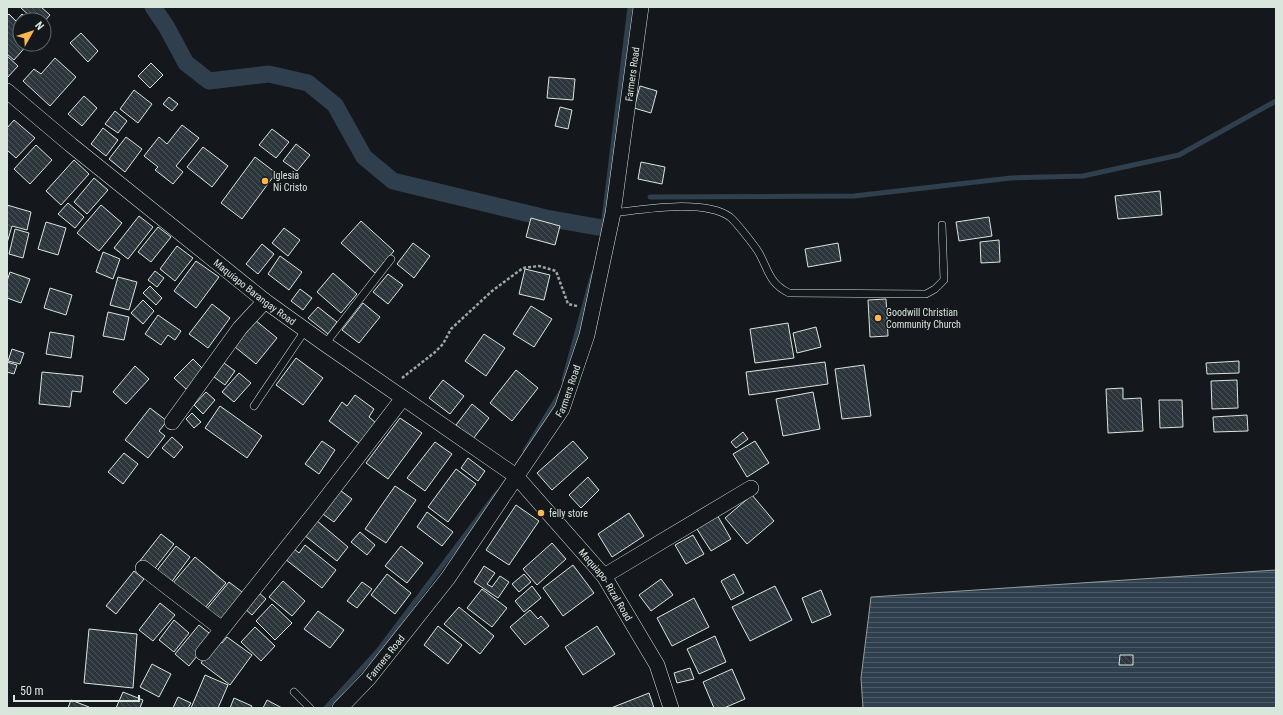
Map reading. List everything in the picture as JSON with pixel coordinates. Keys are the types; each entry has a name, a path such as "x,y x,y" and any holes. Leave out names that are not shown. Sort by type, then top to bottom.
{"street":[{"name":"Farmers Road","path":"340,708 368,679 448,578 513,474 562,409 587,335 613,213 641,7"},
{"name":"Maquiapo Barangay Road","path":"7,91 71,145 265,301 513,474"},
{"path":"172,422 240,328 265,301"},
{"path":"203,653 317,510 402,398"},
{"name":"Maquiapo- Rizal Road","path":"513,474 604,576 657,666 671,708"},
{"path":"604,576 751,488"},
{"path":"143,568 222,629"}],"lane":[{"path":"613,213 647,209 697,207 730,217 758,252 771,278 778,288 789,293 926,294 936,289 944,280 942,225"},
{"path":"325,344 391,260"},
{"path":"254,406 306,329"},
{"path":"294,692 310,708"}],"path":[{"path":"390,389 434,353 443,344 451,329 492,290 523,268 539,266 556,271 568,304"}],"water":[{"path":"1276,570 1276,708 863,708 861,678 871,597"}],"building":[{"path":"20,7 41,7 47,12 25,12"},
{"path":"9,14 12,17 12,52 21,52 14,60 7,54 7,16"},
{"path":"81,33 98,51 88,62 70,43"},
{"path":"7,56 18,66 7,78"},
{"path":"55,58 76,77 50,106 23,81 34,69 41,74"},
{"path":"151,63 163,75 150,88 138,76"},
{"path":"549,77 575,79 573,100 547,98"},
{"path":"640,86 657,91 651,113 634,108"},
{"path":"134,90 152,104 138,123 120,109"},
{"path":"84,96 97,108 82,126 68,114"},
{"path":"169,97 178,104 172,111 163,104"},
{"path":"560,107 572,110 568,129 555,126"},
{"path":"115,111 127,121 118,133 105,124"},
{"path":"14,120 35,138 16,158 7,150 7,128"},
{"path":"182,125 199,138 176,166 183,172 173,184 155,170 158,167 144,156 159,137 167,144"},
{"path":"103,128 118,140 106,156 91,144"},
{"path":"272,129 289,142 276,158 259,145"},
{"path":"126,137 142,149 125,172 109,159"},
{"path":"296,144 310,155 297,171 283,161"},
{"path":"36,145 52,160 30,184 14,169"},
{"path":"203,147 228,166 212,187 187,167"},
{"path":"255,157 276,173 242,219 221,203"},
{"path":"74,160 89,174 61,205 46,191"},
{"path":"641,162 665,167 662,184 638,179"},
{"path":"94,178 108,190 87,214 74,202"},
{"path":"1160,191 1162,215 1118,219 1115,196"},
{"path":"68,203 84,217 75,228 58,214"},
{"path":"7,205 31,212 27,230 12,226 7,243"},
{"path":"101,205 122,223 99,251 77,233"},
{"path":"139,216 153,227 128,259 114,248"},
{"path":"989,217 992,236 959,241 956,222"},
{"path":"531,218 560,226 555,245 526,237"},
{"path":"361,221 394,251 375,273 341,243"},
{"path":"46,222 66,228 58,255 38,249"},
{"path":"158,227 171,237 151,262 138,252"},
{"path":"284,228 300,240 288,256 272,243"},
{"path":"15,229 29,233 23,258 9,254"},
{"path":"999,240 1000,262 981,263 980,242"},
{"path":"413,243 430,256 414,278 397,264"},
{"path":"838,243 841,261 808,267 805,249"},
{"path":"262,244 274,254 258,274 246,264"},
{"path":"177,246 193,258 175,281 160,269"},
{"path":"103,252 120,259 113,279 96,272"},
{"path":"280,256 302,272 289,290 268,274"},
{"path":"196,261 219,277 196,308 174,291"},
{"path":"525,269 550,275 544,300 519,294"},
{"path":"155,271 164,278 157,287 148,280"},
{"path":"10,272 30,279 21,303 7,298 7,281"},
{"path":"333,273 357,294 341,313 317,292"},
{"path":"388,274 403,285 388,304 373,292"},
{"path":"118,277 137,282 129,310 110,305"},
{"path":"150,286 162,298 156,305 143,293"},
{"path":"50,288 72,295 66,315 44,308"},
{"path":"300,289 312,298 303,310 291,301"},
{"name":"Goodwill Christian Community Church","path":"886,299 888,336 870,337 868,300"},
{"path":"143,300 154,311 143,324 131,313"},
{"path":"363,303 380,317 359,343 342,330"},
{"path":"212,304 230,318 208,348 189,334"},
{"path":"531,306 552,319 534,347 513,334"},
{"path":"318,307 337,322 328,334 308,318"},
{"path":"108,312 129,317 124,340 103,336"},
{"path":"158,315 181,331 175,340 168,335 161,345 145,334"},
{"path":"255,320 277,338 256,364 235,347"},
{"path":"788,323 794,358 755,363 750,329"},
{"path":"816,327 821,347 797,353 793,333"},
{"path":"50,332 74,336 71,358 46,354"},
{"path":"484,334 505,348 486,376 465,361"},
{"path":"12,349 24,353 20,364 8,361"},
{"path":"296,358 323,378 303,405 276,385"},
{"path":"193,359 204,370 186,389 174,378"},
{"path":"1239,361 1239,373 1207,374 1206,363"},
{"path":"7,362 17,365 14,374 7,372"},
{"path":"825,362 828,384 749,395 746,372"},
{"path":"224,363 235,371 225,385 214,377"},
{"path":"864,365 871,416 842,419 835,369"},
{"path":"135,366 149,379 126,404 113,392"},
{"path":"516,370 538,388 512,421 490,403"},
{"path":"42,372 83,376 81,392 72,391 70,407 39,404"},
{"path":"239,373 251,383 234,402 222,392"},
{"path":"443,380 464,396 450,414 429,398"},
{"path":"1237,380 1238,408 1212,409 1211,381"},
{"path":"1123,388 1123,399 1141,398 1143,431 1108,433 1106,389"},
{"path":"206,392 215,400 203,414 194,405"},
{"path":"813,392 820,429 783,436 776,399"},
{"path":"355,395 374,409 369,417 376,423 360,444 329,421 342,402 347,406"},
{"path":"1159,400 1182,400 1183,427 1160,428"},
{"path":"472,404 489,418 473,439 456,425"},
{"path":"220,406 262,436 247,458 205,428"},
{"path":"150,408 167,421 159,431 165,436 148,458 125,440"},
{"path":"192,413 201,422 194,428 186,419"},
{"path":"1247,415 1248,431 1214,432 1213,417"},
{"path":"400,418 422,433 388,479 366,463"},
{"path":"743,432 748,439 736,448 731,442"},
{"path":"172,437 183,447 174,458 162,448"},
{"path":"322,441 335,450 319,474 305,464"},
{"path":"573,441 588,458 552,490 537,473"},
{"path":"755,441 769,463 747,477 733,454"},
{"path":"435,442 452,454 425,491 407,478"},
{"path":"124,453 138,464 123,484 108,472"},
{"path":"468,458 485,471 478,481 461,468"},
{"path":"456,469 476,484 448,522 428,507"},
{"path":"588,477 599,490 581,508 569,495"},
{"path":"395,486 416,500 386,543 365,529"},
{"path":"337,488 352,499 334,522 320,512"},
{"path":"752,495 774,521 747,544 725,518"},
{"path":"516,505 539,521 509,565 486,550"},
{"path":"427,512 453,532 442,546 417,527"},
{"path":"629,513 644,536 612,557 598,534"},
{"path":"716,513 731,539 711,551 695,526"},
{"path":"316,520 348,547 337,561 304,535"},
{"path":"360,532 375,545 367,555 351,542"},
{"path":"161,534 174,544 152,572 139,562"},
{"path":"693,535 704,554 686,564 675,545"},
{"path":"552,543 566,559 537,585 523,569"},
{"path":"305,545 336,570 322,588 285,559 293,548 299,553"},
{"path":"176,546 190,557 170,584 155,573"},
{"path":"401,546 423,563 407,583 385,566"},
{"path":"195,557 226,583 204,609 173,583"},
{"path":"573,565 594,593 563,616 543,588"},
{"path":"484,566 495,573 487,584 492,587 500,576 509,582 498,598 474,582"},
{"path":"134,571 144,579 116,614 106,606"},
{"path":"387,574 411,593 395,614 371,595"},
{"path":"524,574 531,582 519,592 512,584"},
{"path":"734,574 744,593 731,600 721,581"},
{"path":"661,579 673,595 651,611 639,595"},
{"path":"283,581 305,601 292,616 269,597"},
{"path":"229,582 246,595 223,625 205,611"},
{"path":"362,582 372,589 357,608 347,601"},
{"path":"532,586 541,598 524,612 515,601"},
{"path":"775,586 792,620 750,641 732,607"},
{"path":"482,589 507,608 492,627 467,608"},
{"path":"821,590 831,615 812,623 802,598"},
{"path":"258,592 266,599 252,615 244,608"},
{"path":"694,598 709,627 672,646 657,618"},
{"path":"160,603 175,615 153,641 139,630"},
{"path":"272,604 292,623 275,640 256,621"},
{"path":"459,607 494,636 480,654 444,624"},
{"path":"530,610 538,619 541,616 549,626 525,645 510,627"},
{"path":"318,611 344,630 330,648 304,629"},
{"path":"174,620 189,633 174,652 159,640"},
{"path":"199,625 213,636 189,666 175,654"},
{"path":"438,626 462,645 448,664 424,645"},
{"path":"597,626 615,654 583,675 565,647"},
{"path":"255,627 275,646 261,661 241,642"},
{"path":"89,629 137,634 133,688 84,683"},
{"path":"715,636 726,662 699,674 687,649"},
{"path":"227,637 252,655 230,685 201,663 218,640 222,643"},
{"path":"1120,655 1133,655 1133,665 1119,665"},
{"path":"152,664 171,674 159,697 140,687"},
{"path":"690,668 694,679 677,683 674,673"},
{"path":"732,669 745,699 724,708 714,708 703,682"},
{"path":"205,675 228,685 218,708 191,708"},
{"path":"123,692 143,700 140,708 116,708"},
{"path":"649,693 654,708 611,708"},
{"path":"178,697 191,703 188,708 173,708"},
{"path":"234,698 252,706 251,708 230,708"},
{"path":"71,700 89,707 89,708 68,708"},
{"path":"267,700 282,708 263,708"}],"waterway":[{"path":"153,7 166,26 186,63 209,81 269,74 308,83 335,105 364,157 393,181 546,218 603,228"},
{"path":"604,219 630,7"},
{"path":"650,197 854,196 1011,178 1083,176 1179,155 1276,101"},
{"path":"564,380 593,274"},
{"path":"525,451 561,392"},
{"path":"326,708 378,651 497,493"}],"place":[{"name":"Iglesia Ni Cristo","path":"265,181"},
{"name":"Goodwill Christian Community Church","path":"878,318"},
{"name":"felly store","path":"541,513"}]}
